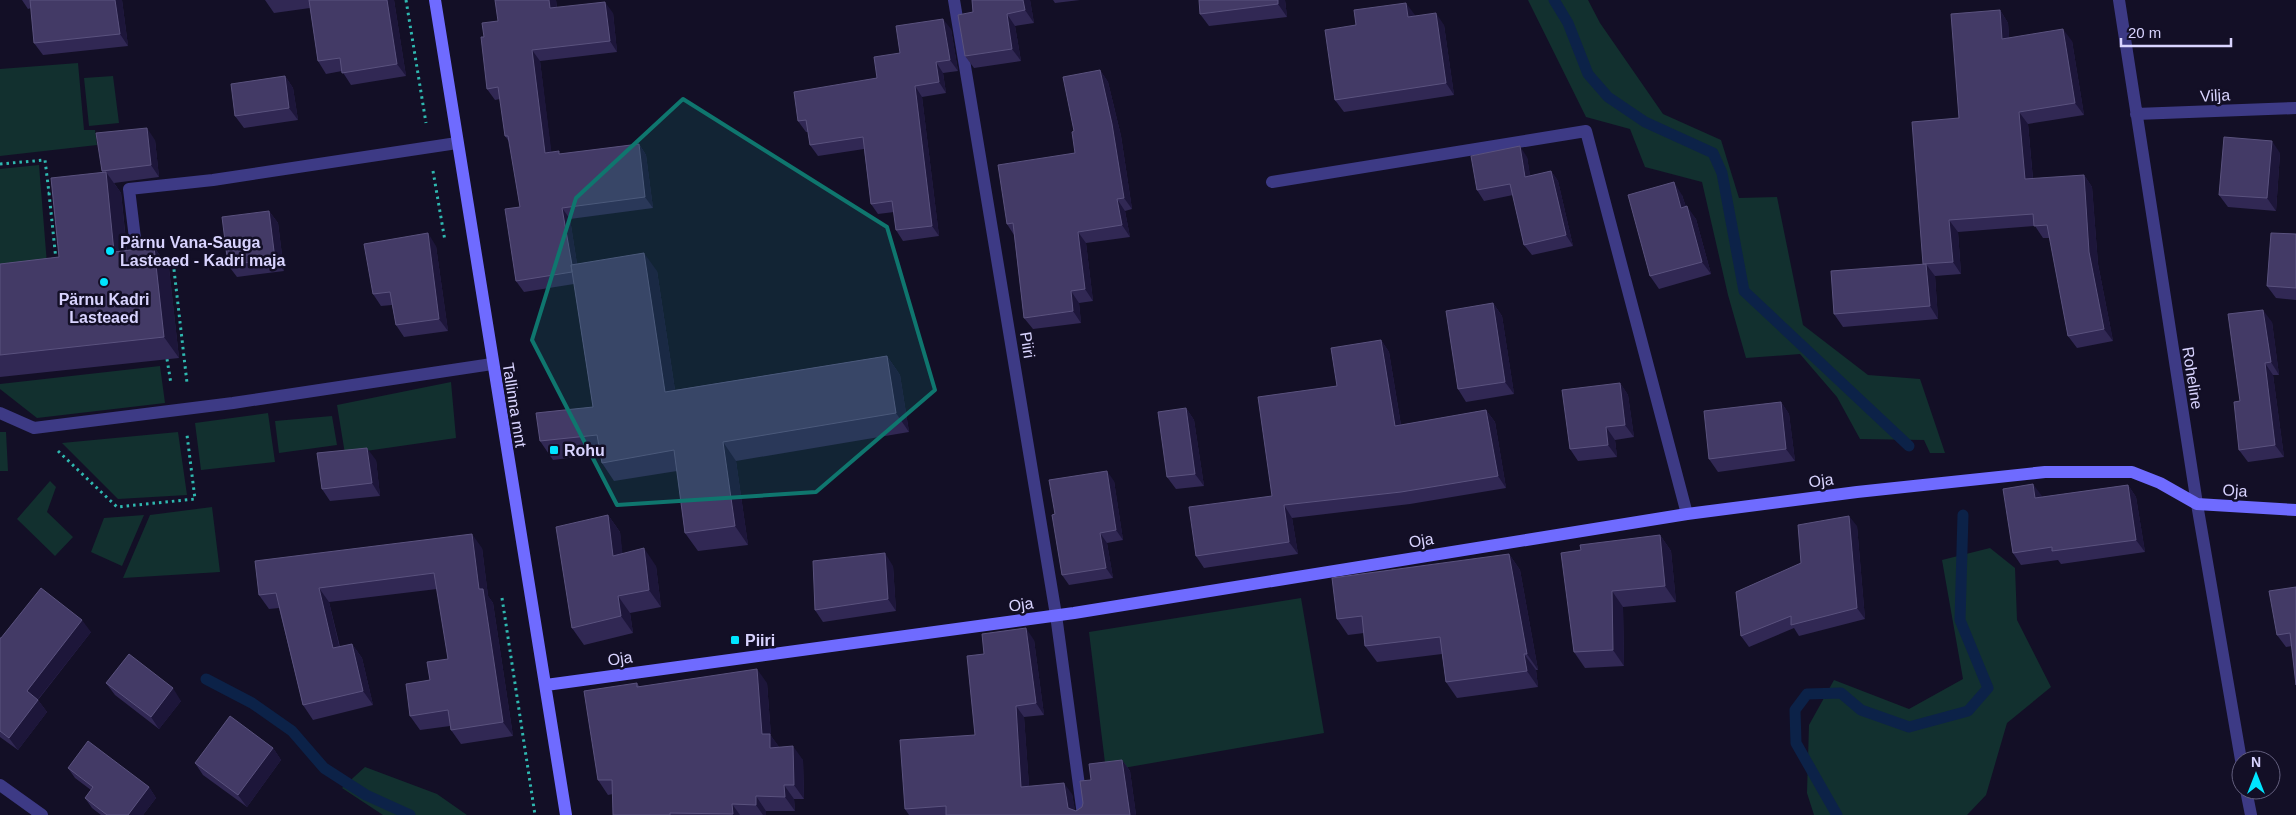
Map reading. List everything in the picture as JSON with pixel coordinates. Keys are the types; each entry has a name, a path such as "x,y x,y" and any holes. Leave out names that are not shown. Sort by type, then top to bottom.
{"street":[{"name":"Tallinna mnt","path":"434,0 566,815"},
{"name":"Piiri","path":"954,0 1056,615 1083,815"},
{"name":"Roheline","path":"2119,0 2197,504 2239,750"},
{"name":"Vilja","path":"2136,114 2296,108"},
{"path":"1272,182 1586,131 1687,514"},
{"path":"138,263 129,189 213,180 457,143"},
{"path":"0,413 34,428 187,409 492,364"},
{"name":"Oja","path":"546,685 1056,615 1687,514 1857,492 2044,472 2132,472 2160,483 2197,504 2296,510"},
{"path":"0,785 42,815"},
{"path":"2248,800 2251,815"}],"path":[{"path":"406,0 446,243"},
{"path":"0,164 45,160 56,265"},
{"path":"49,193 58,192"},
{"path":"34,428 117,507 195,499 187,409 187,382 173,261 138,263"},
{"path":"167,359 170,384 187,382"},
{"path":"502,594 535,815"}],"highlighted area":[{"path":"683,99 887,227 935,390 816,492 617,505 532,340 576,198"}],"green space":[{"path":"1528,0 1588,0 1600,23 1663,114 1721,140 1739,198 1777,197 1803,325 1868,375 1920,379 1945,453 1930,453 1924,440 1860,439 1837,397 1800,354 1746,358 1728,295 1702,182 1645,167 1630,129 1586,117"},
{"path":"78,63 84,130 95,130 97,145 0,156 0,69"},
{"path":"113,76 119,123 89,126 84,78"},
{"path":"39,165 47,264 0,270 0,169"},
{"path":"160,366 165,403 37,418 0,389 0,384"},
{"path":"451,382 456,438 345,454 337,405"},
{"path":"268,413 275,462 201,470 195,423"},
{"path":"332,416 337,445 279,453 275,421"},
{"path":"0,432 6,432 8,471 0,471"},
{"path":"178,432 187,495 118,499 62,443"},
{"path":"50,481 56,487 47,512 73,537 55,556 17,519"},
{"path":"212,507 220,572 123,578 150,515"},
{"path":"144,515 122,566 91,552 104,518"},
{"path":"1990,548 2015,568 2017,620 2051,687 2007,723 1986,795 1967,815 1814,815 1807,793 1809,725 1834,680 1909,709 1963,679 1942,560"},
{"path":"1301,598 1324,733 1106,771 1089,632"},
{"path":"365,767 437,794 467,815 383,815 342,788"}],"building":[{"path":"30,0 115,0 120,34 34,43"},
{"path":"309,0 387,0 397,64 342,73 340,58 318,61"},
{"path":"495,0 549,0 550,8 605,2 610,41 532,50 545,153 559,151 559,154 639,144 645,197 562,208 572,272 516,281 505,209 520,207 508,136 505,136 498,87 487,89 481,37 484,37 482,23 498,21"},
{"path":"972,0 1023,0 1025,10 1007,14 1012,49 965,56 958,15 973,12"},
{"path":"1199,0 1278,0 1278,4 1200,14"},
{"path":"1406,3 1408,17 1436,13 1446,83 1335,100 1325,30 1356,25 1354,10"},
{"path":"2000,10 2002,39 2063,29 2075,103 2019,112 2025,179 2084,175 2089,252 2104,329 2068,336 2047,225 2034,226 2033,214 1949,220 1953,262 1923,264 1912,122 1959,118 1951,14"},
{"path":"943,19 950,60 936,62 939,82 915,86 932,226 896,230 892,201 871,204 863,137 810,145 806,120 798,121 794,92 877,78 874,57 900,53 896,26"},
{"path":"1100,70 1112,124 1124,198 1117,199 1122,225 1078,232 1085,289 1071,291 1073,311 1024,318 1013,223 1007,224 998,165 1075,153 1072,132 1074,131 1063,77"},
{"path":"285,76 289,108 235,116 231,84"},
{"path":"147,128 151,165 102,171 96,133"},
{"path":"2224,137 2272,141 2267,198 2219,195"},
{"path":"1520,146 1525,177 1551,171 1566,235 1524,245 1510,184 1477,190 1471,156"},
{"name":"Pärnu Kadri Lasteaed","path":"106,172 114,252 154,247 164,337 0,355 0,264 59,257 51,178"},
{"path":"1674,182 1681,208 1687,206 1702,262 1650,276 1628,195"},
{"path":"269,211 275,259 228,265 222,217"},
{"path":"428,233 439,319 396,325 390,292 373,294 364,244"},
{"path":"2271,233 2296,234 2296,288 2267,286"},
{"path":"644,253 665,392 887,356 896,413 723,442 735,526 685,533 674,450 602,463 597,435 540,441 536,413 593,407 571,265"},
{"path":"1926,264 1930,306 1834,314 1831,271"},
{"path":"1493,303 1505,382 1458,389 1446,311"},
{"path":"2263,310 2271,362 2265,363 2275,445 2239,450 2234,402 2240,401 2228,314"},
{"path":"1381,340 1395,426 1486,410 1498,476 1401,492 1284,505 1289,542 1196,556 1189,507 1272,496 1258,397 1337,386 1331,348"},
{"path":"1620,383 1625,425 1606,427 1608,445 1570,449 1562,390"},
{"path":"1781,402 1786,449 1709,459 1704,411"},
{"path":"1186,408 1195,474 1167,477 1158,412"},
{"path":"367,448 372,483 322,489 317,453"},
{"path":"1107,471 1116,530 1100,533 1106,568 1062,575 1052,515 1055,514 1049,480"},
{"path":"2033,484 2035,498 2128,485 2136,540 2052,551 2052,547 2013,553 2003,489"},
{"path":"608,515 613,556 644,548 649,590 618,596 621,616 572,628 556,527"},
{"path":"1849,516 1857,608 1791,625 1791,616 1741,636 1736,592 1801,563 1798,525"},
{"path":"472,534 479,589 483,589 503,722 451,730 448,710 410,716 406,684 430,680 427,662 448,659 434,573 319,588 333,648 352,644 363,691 303,705 276,593 259,595 255,561"},
{"path":"1660,535 1665,586 1612,591 1613,650 1574,652 1561,553 1581,550 1580,545"},
{"path":"885,553 888,599 815,610 813,561"},
{"path":"1509,554 1527,654 1524,654 1527,671 1446,682 1440,637 1365,646 1362,616 1337,619 1332,578"},
{"path":"2296,587 2296,685 2290,633 2277,635 2269,591"},
{"path":"41,588 82,620 27,691 38,700 9,738 0,731 0,638"},
{"path":"1026,628 1036,703 1016,706 1021,787 1064,783 1068,808 1076,811 1082,807 1083,803 1080,781 1091,780 1089,764 1122,760 1130,815 946,815 946,806 905,809 900,740 975,735 967,656 984,654 982,634"},
{"path":"129,654 173,688 151,717 106,683"},
{"path":"757,669 762,734 770,734 770,748 793,746 794,785 784,785 785,797 756,796 756,805 732,804 733,814 670,813 670,815 613,815 612,780 598,780 584,691 637,683 637,687"},
{"path":"230,716 273,748 238,795 195,763"},
{"path":"88,741 149,787 128,815 107,815 85,798 93,787 68,768"}],"waterway":[{"path":"1554,0 1568,23 1588,74 1608,97 1645,122 1713,153 1722,173 1744,291 1909,446"},
{"path":"1837,815 1796,743 1795,710 1807,694 1841,693 1861,710 1909,727 1968,711 1988,688 1960,620 1963,515"},
{"path":"206,679 252,703 292,731 324,768 366,795 410,815"}],"place":[{"name":"Pärnu Vana-Sauga Lasteaed - Kadri maja","path":"110,251"},
{"name":"Pärnu Kadri Lasteaed","path":"104,282"},
{"name":"Rohu","path":"554,450"},
{"name":"Piiri","path":"735,640"}]}
